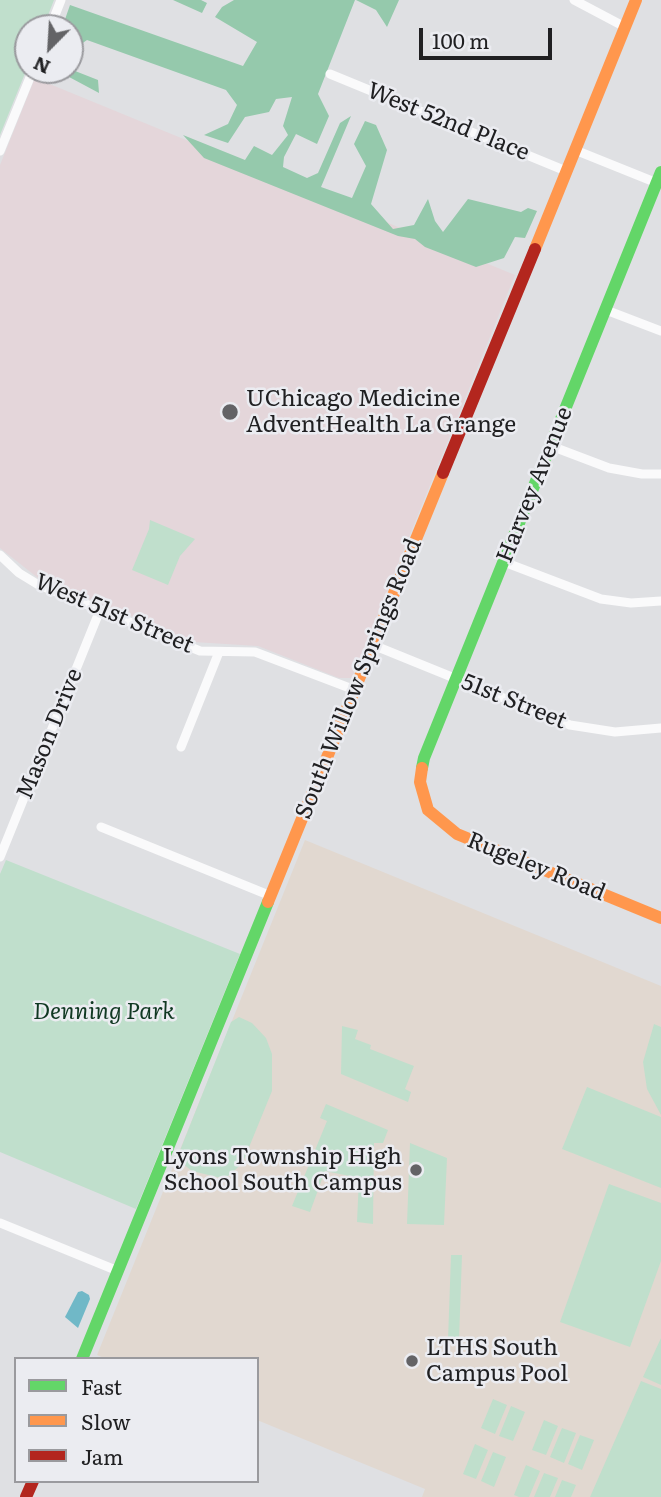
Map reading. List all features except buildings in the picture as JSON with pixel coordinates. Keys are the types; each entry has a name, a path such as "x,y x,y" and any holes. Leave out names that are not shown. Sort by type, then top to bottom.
{"street":[{"path":"574,0 625,27"},
{"name":"South Willow Springs Road","path":"83,1357 636,0"},
{"name":"West 52nd Place","path":"330,74 566,171"},
{"path":"0,152 27,84"},
{"path":"575,150 659,177"},
{"name":"Harvey Avenue","path":"424,800 420,782 421,770 659,177"},
{"path":"606,310 661,331"},
{"path":"551,446 609,468 661,474"},
{"name":"West 51st Street","path":"0,555 27,579 200,651 255,652 355,690"},
{"path":"504,562 601,599 631,603 661,601"},
{"name":"Mason Drive","path":"0,857 100,610"},
{"name":"51st Street","path":"373,645 584,728 615,732 661,728"},
{"path":"181,747 219,652"},
{"name":"Rugeley Road","path":"424,800 436,819 457,834 660,914"},
{"path":"102,827 271,896"},
{"path":"0,1223 118,1271"}],"shaded area":[{"name":"UChicago Medicine AdventHealth La Grange","path":"33,84 50,84 515,275 352,678 339,678 258,646 194,642 38,578 0,548 0,165"},
{"name":"Lyons Township High School South Campus","path":"305,840 661,986 661,1497 422,1497 425,1489 259,1421 259,1357 97,1355"}],"green space":[{"path":"0,0 54,0 48,14 14,14 14,84 21,84 0,135"},
{"path":"173,0 201,0 207,3 202,13"},
{"path":"234,0 355,0 318,94 329,116 317,144 296,134 284,157 283,167 307,178 318,173 340,123 351,116 321,187 352,198 366,166 354,144 365,121 376,125 387,150 371,204 393,229 414,225 428,199 435,221 443,232 468,199 521,212 528,208 537,211 525,238 515,237 504,258 476,267 425,247 415,239 398,236 204,158 183,135 245,160 254,146 272,155 288,135 283,126 292,97 276,99 269,112 245,117 228,143 204,135 228,124 237,105 226,90 87,40 84,42 84,14 67,14 70,5 243,66 257,42 215,17 222,7"},
{"path":"356,0 399,0 387,27 376,10"},
{"path":"84,74 98,80 99,93 82,84"},
{"path":"150,520 195,539 180,556 168,585 132,570 149,529"},
{"name":"Denning Park","path":"6,860 240,954 136,1209 0,1152 0,874"},
{"path":"239,1017 252,1023 266,1038 272,1054 272,1091 243,1162 230,1175 221,1178 192,1171 182,1163 179,1153 231,1022"},
{"path":"654,1024 661,1027 661,1115 647,1089 643,1062"},
{"path":"342,1026 358,1030 355,1039 371,1045 370,1049 414,1066 405,1089 411,1092 408,1102 341,1074"},
{"path":"587,1087 661,1117 661,1188 562,1149"},
{"path":"326,1104 388,1130 383,1143 374,1143 373,1224 357,1222 359,1178 325,1171 310,1212 292,1206 327,1121 320,1118"},
{"path":"410,1143 447,1158 444,1225 407,1224"},
{"path":"609,1184 661,1203 661,1261 630,1347 560,1322"},
{"path":"451,1255 462,1255 459,1340 448,1340"},
{"path":"661,1338 661,1385 643,1377"},
{"path":"641,1381 661,1389 661,1497 590,1497"},
{"path":"493,1399 507,1405 495,1434 481,1428"},
{"path":"511,1406 525,1412 513,1441 499,1436"},
{"path":"544,1420 558,1426 546,1455 532,1450"},
{"path":"562,1428 576,1433 564,1463 550,1457"},
{"path":"580,1435 594,1440 582,1470 568,1464"},
{"path":"475,1444 488,1450 476,1479 463,1474"},
{"path":"493,1452 506,1457 494,1487 481,1481"},
{"path":"526,1465 540,1471 529,1497 519,1497 514,1495"},
{"path":"544,1473 558,1478 550,1497 534,1497"},
{"path":"562,1480 576,1485 571,1497 555,1497"}],"water":[{"path":"78,1292 89,1295 90,1299 78,1328 65,1317"}],"traffic: fast":[{"path":"422,768 661,172"},
{"path":"83,1357 268,902"}],"traffic: slow":[{"path":"535,249 636,0"},
{"path":"268,902 443,473"},
{"path":"422,768 420,782 428,810 457,834 661,918"}],"traffic: jam":[{"path":"443,473 535,249"},
{"path":"26,1497 32,1483"}],"place":[{"name":"UChicago Medicine AdventHealth La Grange","path":"230,412"},
{"name":"Lyons Township High School South Campus","path":"416,1170"},
{"name":"LTHS South Campus Pool","path":"412,1361"}]}
